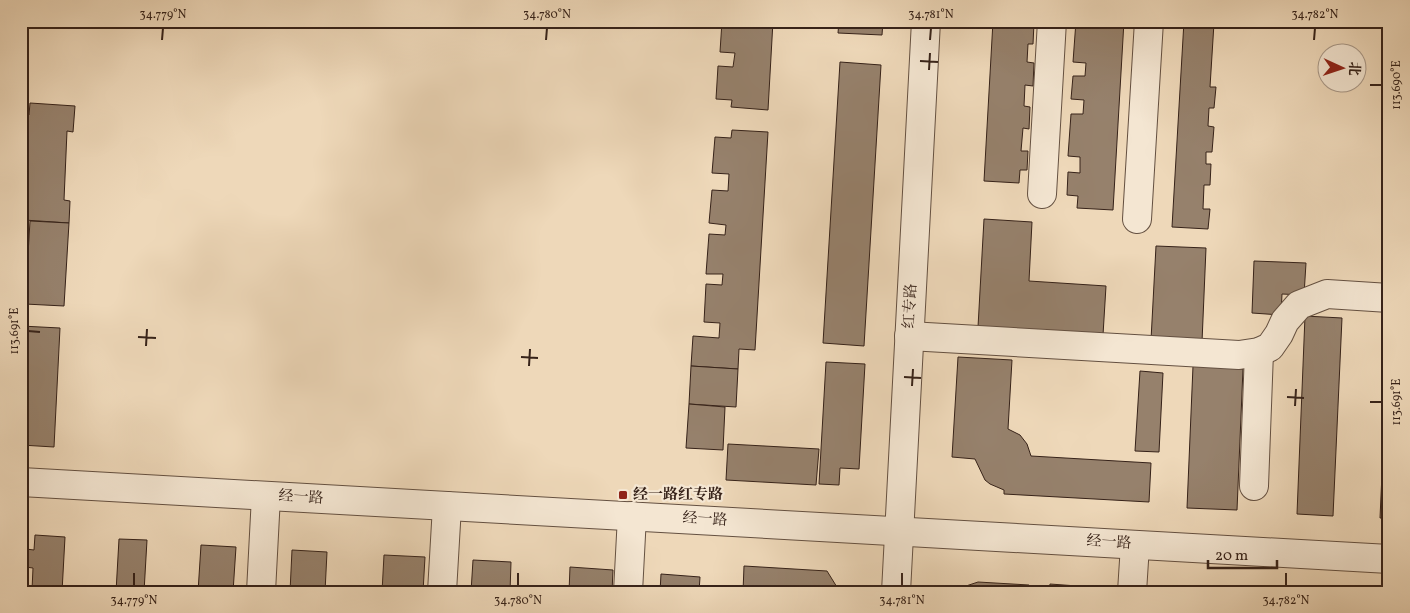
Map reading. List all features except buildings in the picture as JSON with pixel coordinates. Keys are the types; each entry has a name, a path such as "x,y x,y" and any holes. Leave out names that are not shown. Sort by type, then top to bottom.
{"street":[{"name":"红专路","path":"896,592 926,21"},
{"path":"1042,194 1052,21"},
{"path":"1137,219 1149,21"},
{"path":"909,336 1238,355 1259,352 1270,347 1285,321 1300,305 1327,294 1389,298"},
{"path":"1254,486 1259,352"},
{"name":"经一路","path":"21,482 1389,559"},
{"path":"261,592 266,496"},
{"path":"442,592 447,506"},
{"path":"628,592 632,516"},
{"path":"1132,592 1134,545"}],"place":[{"name":"经一路红专路","path":"623,495"}]}
